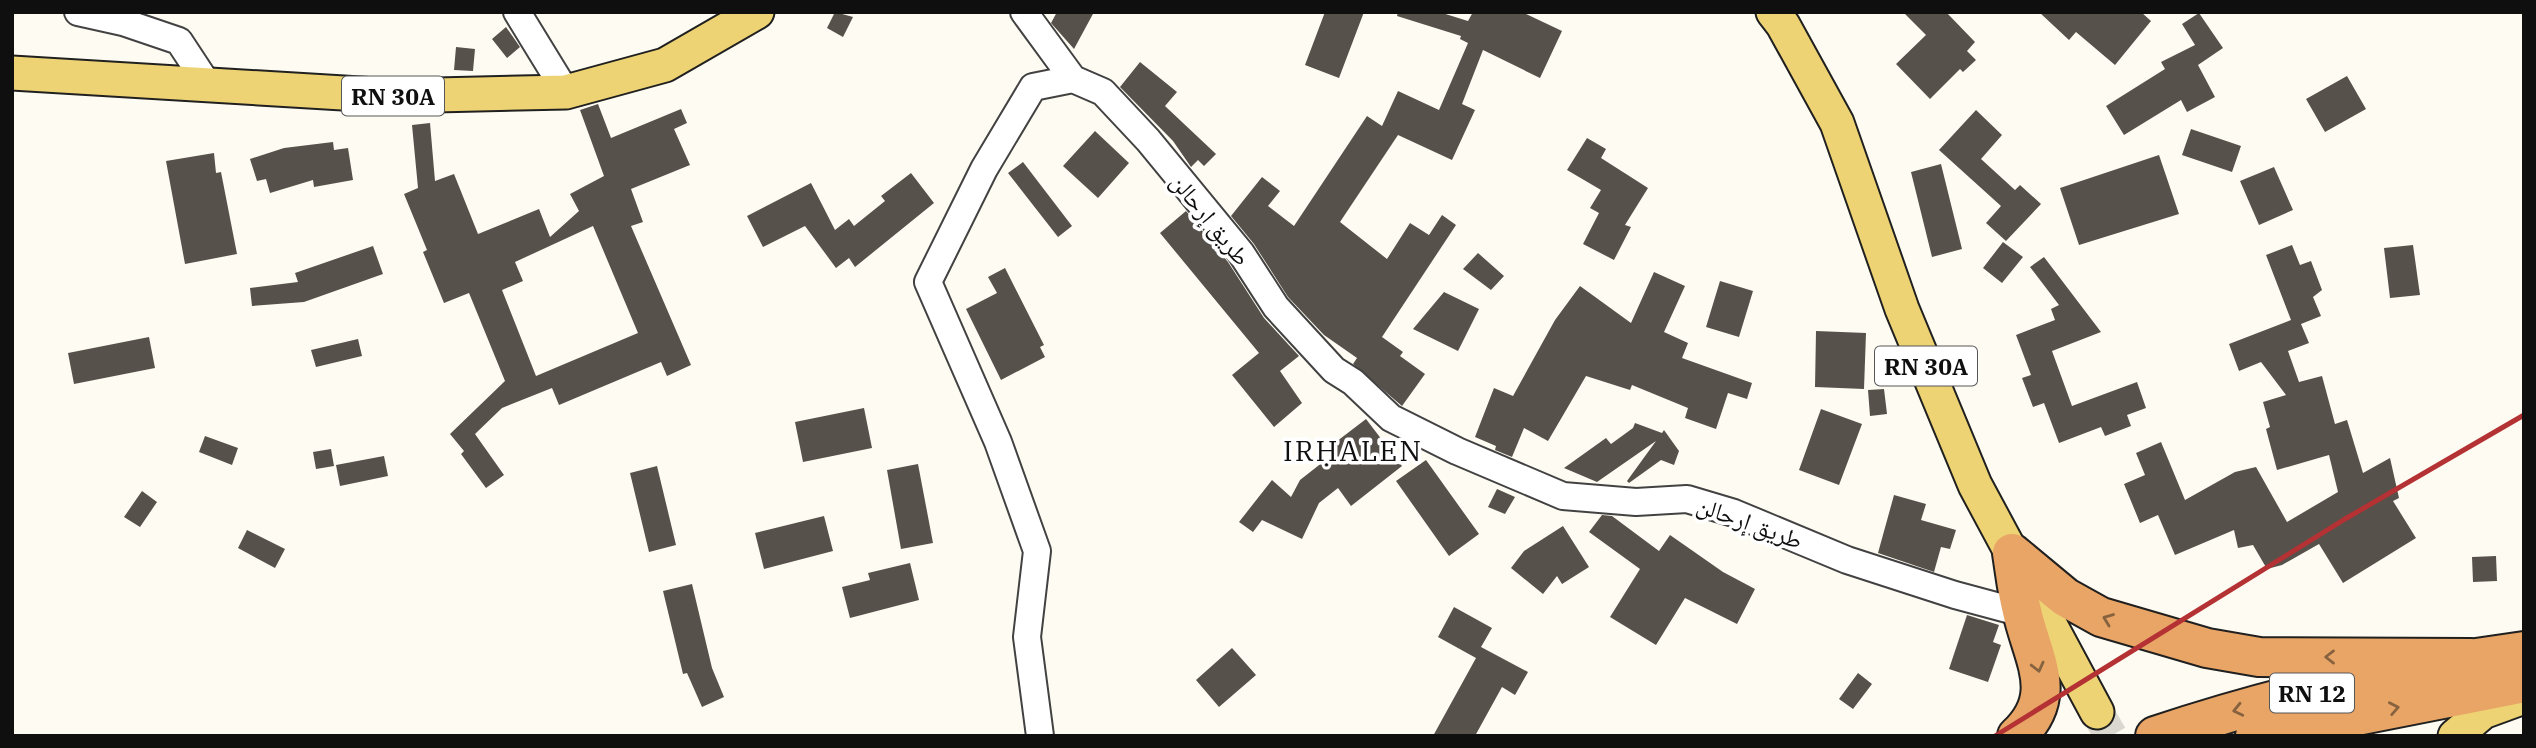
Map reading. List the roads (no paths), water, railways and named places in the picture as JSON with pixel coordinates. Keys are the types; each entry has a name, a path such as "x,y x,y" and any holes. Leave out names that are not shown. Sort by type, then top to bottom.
{"highway":[{"path":"2012,553 2022,613 2041,675 2042,694 2029,724 2017,736"},
{"path":"2012,553 2065,597 2101,617 2207,648 2259,657 2472,658"},
{"name":"RN 12","path":"2155,736 2224,713 2472,658 2524,651"},
{"name":"RN 12","path":"2255,736 2524,683"}],"main road":[{"name":"RN 30A","path":"1773,12 1783,25 1837,123 1902,309 1975,485 2097,712"},
{"name":"RN 30A","path":"12,73 206,82 393,96 566,92 666,65 746,16"},
{"path":"2455,736 2483,712 2524,697"}],"street":[{"path":"78,12 123,22 179,41 206,82"},
{"path":"517,12 566,92"},
{"path":"1024,12 1073,79 1033,88 984,169 928,282 998,442 1037,551 1027,637 1040,736"},
{"name":"طريق إرحالن","path":"1073,79 1103,92 1241,253 1276,307 1334,370 1353,382 1391,418 1457,451 1563,496 1636,502 1687,499 1734,513 1847,560 1955,595 2022,613"}],"tunnel":[{"path":"2097,712 2111,736"}],"railway":[{"path":"1995,736 2345,519 2524,415"}],"district":[{"name":"IRḤALEN","path":"1353,450"}]}
